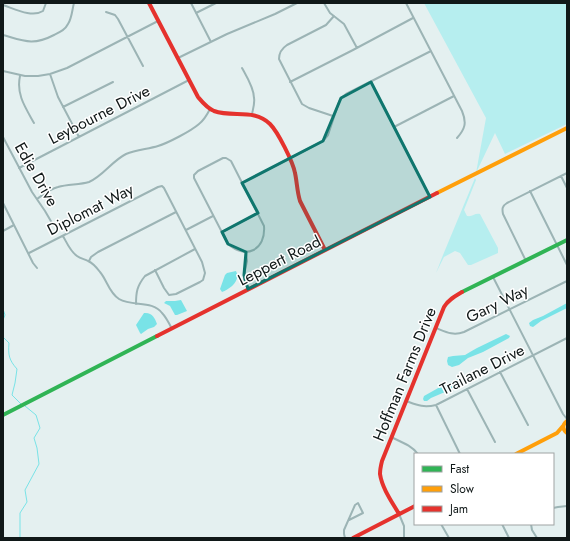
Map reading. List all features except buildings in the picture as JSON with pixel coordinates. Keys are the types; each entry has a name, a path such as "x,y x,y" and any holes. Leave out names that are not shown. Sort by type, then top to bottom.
{"main road":[{"path":"148,3 199,100 210,109 219,113 252,114 265,120 272,127 295,171 300,200 325,250"},
{"name":"Leppert Road","path":"3,415 567,128"},
{"name":"Hoffman Farms Drive","path":"399,514 385,488 380,473 380,465 447,302 455,296 567,240"},
{"path":"518,453 557,433 566,432 564,430 565,423"},
{"path":"557,433 565,423"},
{"path":"353,538 414,506"}],"street":[{"path":"4,5 30,14 36,14 43,11 46,3"},
{"path":"3,35 29,42 39,42 47,39 68,26 74,3"},
{"path":"191,3 211,42"},
{"path":"196,14 216,3"},
{"path":"178,58 226,34 275,14 291,4 297,3"},
{"path":"324,3 327,9 344,24 357,48"},
{"path":"406,3 462,111 465,124 463,131 457,138"},
{"path":"106,12 115,15 143,66"},
{"path":"334,16 326,25 286,45 279,55 280,64 302,104 309,108 334,116"},
{"path":"290,82 414,18"},
{"path":"3,71 20,76 50,74 67,68 158,21"},
{"path":"242,183 325,139 330,130 337,106 341,98 346,94 431,51"},
{"path":"242,68 254,94 252,114"},
{"path":"50,74 54,89 79,137"},
{"path":"20,76 19,92 34,123"},
{"name":"Leybourne Drive","path":"19,168 189,80"},
{"path":"64,107 113,82"},
{"path":"371,82 430,197"},
{"path":"394,127 454,96"},
{"path":"37,199 50,190 59,187 88,182 103,173 125,155 160,145 194,128 206,116 210,109"},
{"name":"Edie Drive","path":"3,137 32,192 52,223"},
{"path":"223,158 226,158 231,161 264,226 265,234 263,240 259,246 246,252 234,249 228,244 213,216 195,181 194,175 198,171 223,158"},
{"path":"526,261 503,214 503,207 507,203 567,173"},
{"path":"561,176 567,188"},
{"name":"Diplomat Way","path":"29,253 158,187 162,186 164,188 176,212"},
{"path":"530,191 567,265"},
{"path":"3,203 33,263 37,268"},
{"path":"89,261 98,252 176,212 202,262 205,273 203,280 169,296 155,270"},
{"path":"222,232 258,213"},
{"path":"186,230 213,216"},
{"path":"3,230 14,225"},
{"path":"63,236 72,252 89,261 100,272 112,293 116,297 124,302 150,305 162,311 172,329"},
{"path":"136,304 137,288 145,276 196,249"},
{"path":"246,252 247,261 244,281 248,289"},
{"path":"493,277 564,417 565,423"},
{"name":"Gary Way","path":"436,328 452,334 459,334 567,281"},
{"path":"566,338 567,342"},
{"name":"Trailane Drive","path":"406,401 418,406 427,407 436,405 566,338"},
{"path":"500,372 528,425"},
{"path":"467,389 495,442"},
{"path":"436,405 460,453"},
{"path":"564,417 565,423"},
{"path":"391,437 409,445 417,453"},
{"path":"345,538 344,530 355,505 358,503 363,513 349,520"},
{"path":"554,508 567,506"},
{"path":"399,514 404,526 404,538"},
{"path":"442,525 449,538"},
{"path":"502,525 509,538"},
{"path":"531,525 532,530 537,538"}],"highlighted area":[{"path":"371,82 430,197 248,289 244,275 246,252 228,244 222,232 258,213 242,183 323,141 341,98"}],"shaded area":[{"path":"424,3 567,3 567,124 505,154 495,133 476,173 486,118"},
{"path":"475,178 476,180 464,210 467,216 480,214 498,248 498,253 468,265 460,253 455,251 444,257 436,273 443,255"}],"water":[{"path":"236,271 237,278 234,284 222,292 220,289 225,275"},
{"path":"181,300 187,311 177,315 175,315 170,306 164,303 166,301"},
{"path":"567,303 567,308 541,321 533,327 530,326 529,323 533,320"},
{"path":"144,313 151,314 157,324 141,334 136,325"},
{"path":"506,334 510,336 509,338 468,358 459,365 452,367 448,365 448,357 465,355"},
{"path":"458,379 462,381 462,385 424,401 424,396"}],"waterway":[{"path":"3,309 5,315 3,320"},
{"path":"3,334 3,337 9,343 9,354 12,363 17,369 12,395 21,404"},
{"path":"20,538 20,513 27,502 25,490 39,464 34,438 40,428 36,415 25,406"}],"traffic: fast":[{"path":"462,292 567,240"},
{"path":"3,415 157,336"}],"traffic: slow":[{"path":"437,193 567,128"},
{"path":"567,421 563,427 567,433"},
{"path":"518,453 557,433 563,426"}],"traffic: jam":[{"path":"149,3 198,97 205,105 214,111 221,113 257,116 270,124 277,133 294,168 300,201 325,250"},
{"path":"157,336 437,193"},
{"path":"399,514 381,479 380,472 382,461 444,307 450,300 462,292"},
{"path":"353,538 414,507"}]}
